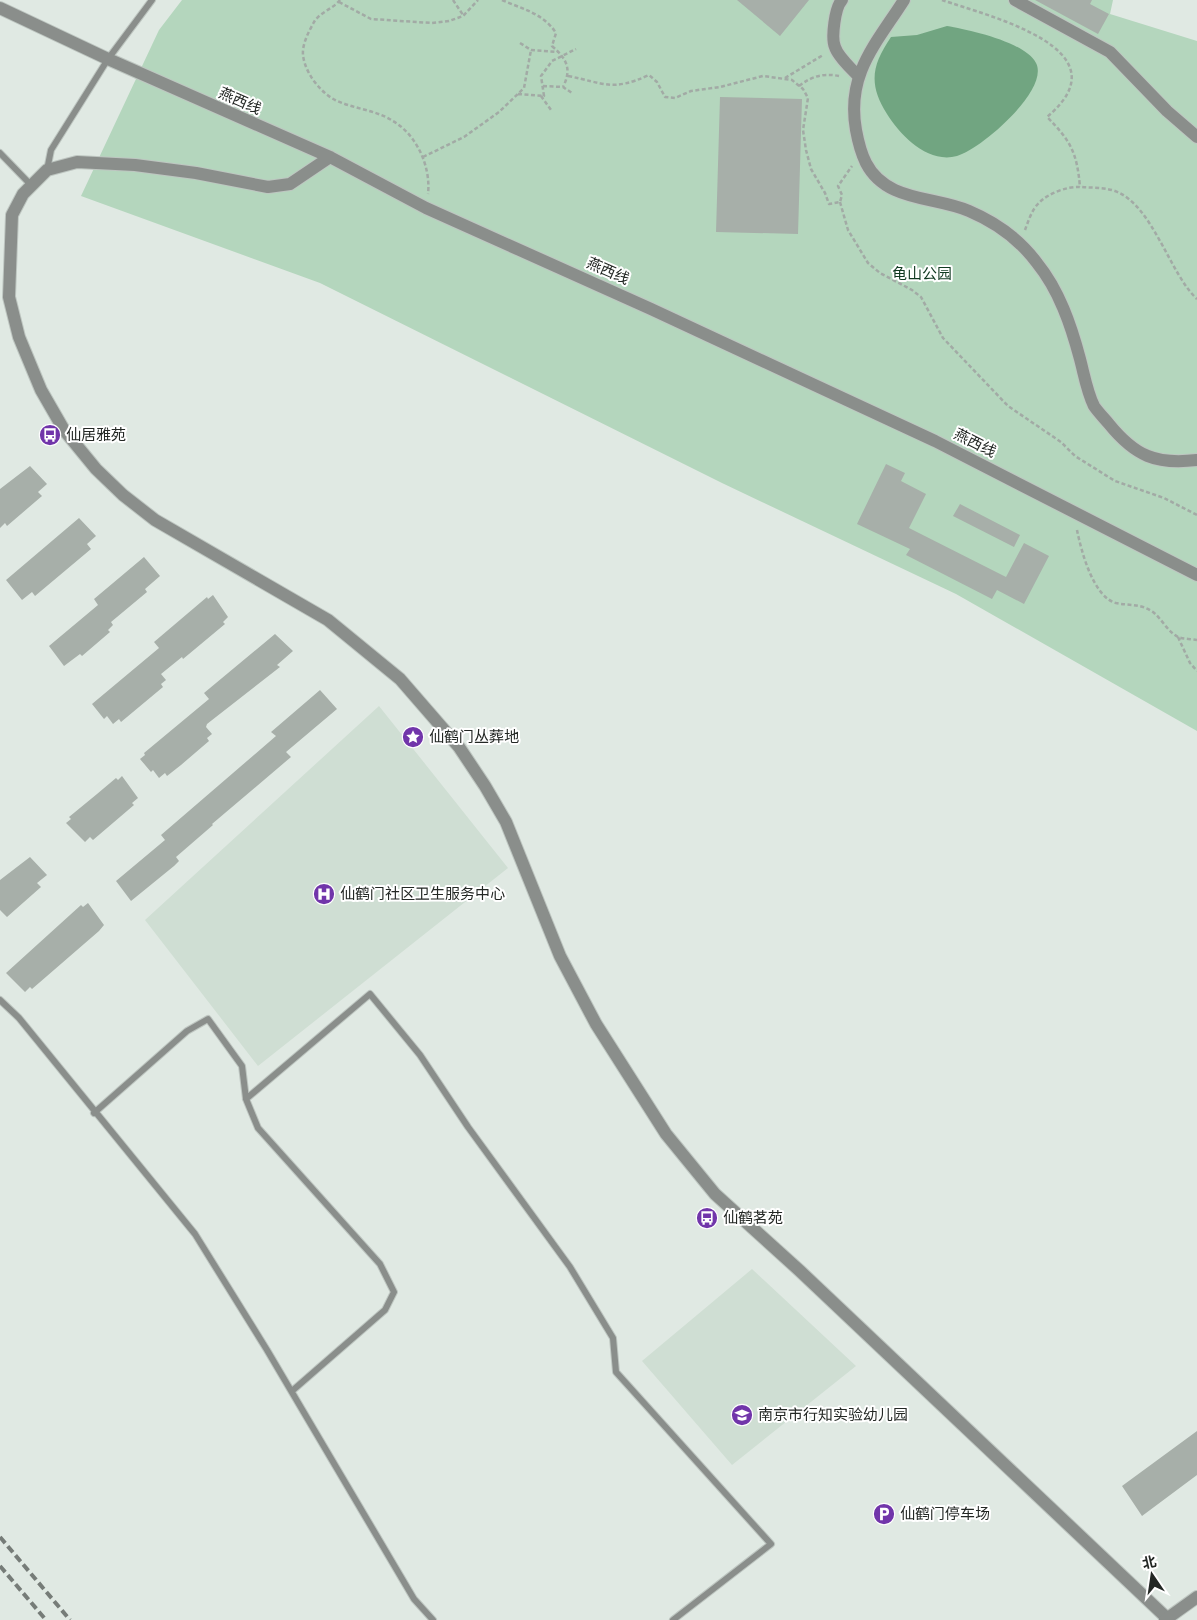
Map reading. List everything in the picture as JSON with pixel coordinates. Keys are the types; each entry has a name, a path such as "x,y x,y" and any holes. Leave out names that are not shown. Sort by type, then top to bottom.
{"street":[{"path":"842,0 838,4 834,27 834,47 856,73"},
{"path":"904,0 856,73 854,118 866,163 881,181 896,191 967,210 991,222 1019,243 1038,263 1057,294 1073,332 1094,406 1114,431 1132,449 1153,459 1170,462 1197,460"},
{"path":"1015,0 1110,52 1167,111 1197,137"},
{"name":"燕西线","path":"0,8 108,59 330,157 426,208 651,309 926,437 1197,575"},
{"path":"330,157 290,184 268,187 196,173 135,165 77,162 47,170 23,194 6,215 4,297 41,390 64,430 96,469 122,495 155,520 328,620 400,679 459,747 506,822 560,956 596,1024 666,1134 715,1194 800,1271 1167,1620 1197,1597"}],"lane":[{"path":"47,170 52,150 108,59 152,0"},
{"path":"0,153 31,186"},
{"path":"246,1099 370,994 420,1055 468,1127 570,1267 613,1338 616,1372 771,1544 673,1620"},
{"path":"0,1000 19,1018 195,1234 292,1391 414,1599 433,1620"},
{"path":"94,1112 187,1031 208,1019 242,1066 246,1099 258,1128 380,1264 394,1292 385,1310 292,1391"}],"path":[{"path":"453,0 463,16"},
{"path":"426,208 429,182 423,157 412,138 394,121 336,100 319,89 309,72 303,55 306,39 315,21 326,9 339,1 371,19 432,23 449,21 463,16 478,0"},
{"path":"502,0 526,9 552,27 556,33 552,46 564,55"},
{"path":"942,0 1023,28 1049,44 1068,61 1072,83 1064,103 1047,117 1064,134 1074,150 1080,187"},
{"path":"520,43 531,50 560,53"},
{"path":"784,79 834,47"},
{"path":"541,96 544,96 542,76 552,61 576,49"},
{"path":"423,157 464,137 518,94 524,88 531,50"},
{"path":"563,87 568,76 564,55"},
{"path":"799,86 807,79 822,74 846,77 856,73"},
{"path":"568,76 601,86 616,86 631,83 649,75 657,82 665,97 675,98 691,91 720,87 763,76 792,80 808,98 803,130 811,169 826,193 829,204 840,202"},
{"path":"543,86 563,87 572,93"},
{"path":"518,94 541,96 551,110"},
{"path":"863,154 856,158 838,186 842,195 840,202 848,230 868,263 880,273 921,297 943,338 1008,406 1061,442 1075,456 1115,481 1164,498 1197,515"},
{"path":"1019,243 1038,203 1067,188 1101,187 1116,191 1133,203 1166,249 1185,288 1197,299"},
{"path":"1078,514 1076,524 1080,548 1092,577 1103,596 1115,603 1137,604 1153,612 1178,637 1190,663 1197,671"},
{"path":"1178,637 1197,640"}],"shaded area":[{"path":"947,26 996,38 1021,49 1036,63 1038,75 1033,88 1023,103 996,131 968,151 957,156 946,157 926,152 916,146 900,131 881,103 875,84 875,75 876,66 891,37 917,35"},
{"name":"仙鹤门社区卫生服务中心","path":"379,706 508,868 258,1066 145,920"},
{"name":"南京市行知实验幼儿园","path":"752,1269 856,1366 732,1465 642,1361"}],"green space":[{"name":"龟山公园","path":"182,0 1113,0 1110,14 1197,41 1197,731 956,594 722,483 320,283 81,196 159,30"}],"building":[{"path":"737,0 809,0 780,36"},
{"path":"1035,0 1092,0 1090,4 1109,14 1098,34"},
{"path":"720,97 802,99 798,234 716,232"},
{"path":"886,464 905,473 901,481 926,494 909,528 1006,577 1024,543 1049,556 1024,604 997,590 992,599 906,555 910,549 857,524"},
{"path":"30,466 47,484 38,492 42,496 7,526 5,523 0,528 0,489"},
{"path":"960,504 1020,535 1014,547 953,516"},
{"path":"79,518 96,536 87,544 91,549 35,596 32,592 22,600 6,580"},
{"path":"144,557 160,576 145,589 147,592 111,622 113,625 108,630 110,632 82,656 80,654 64,666 49,646 98,605 94,599"},
{"path":"213,595 228,617 223,622 225,624 183,659 182,657 161,674 166,680 161,684 163,687 121,722 119,719 113,724 107,716 104,719 92,704 159,648 154,642 207,597 208,599"},
{"path":"275,634 293,651 277,665 280,667 207,724 206,727 212,734 207,738 209,741 181,765 167,776 165,773 159,778 153,770 151,772 140,759 145,755 144,753 209,699 204,693"},
{"path":"320,690 337,709 286,752 291,757 212,824 176,857 179,861 174,866 131,901 116,881 165,840 161,835 276,736 271,732"},
{"path":"122,776 138,798 132,803 134,805 93,840 90,837 85,842 66,823 71,819 69,817 116,778 118,780"},
{"path":"30,857 47,875 37,883 41,887 7,917 0,910 0,880"},
{"path":"88,903 104,925 32,989 30,987 25,992 6,973 81,905 83,907"},
{"path":"1197,1431 1197,1475 1142,1516 1122,1486"}],"railway":[{"path":"0,1537 70,1620"},
{"path":"0,1566 46,1620"}],"place":[{"name":"仙居雅苑","path":"50,435"},
{"name":"仙鹤门丛葬地","path":"413,737"},
{"name":"仙鹤门社区卫生服务中心","path":"324,894"},
{"name":"仙鹤茗苑","path":"707,1218"},
{"name":"南京市行知实验幼儿园","path":"742,1415"},
{"name":"仙鹤门停车场","path":"884,1514"}]}
